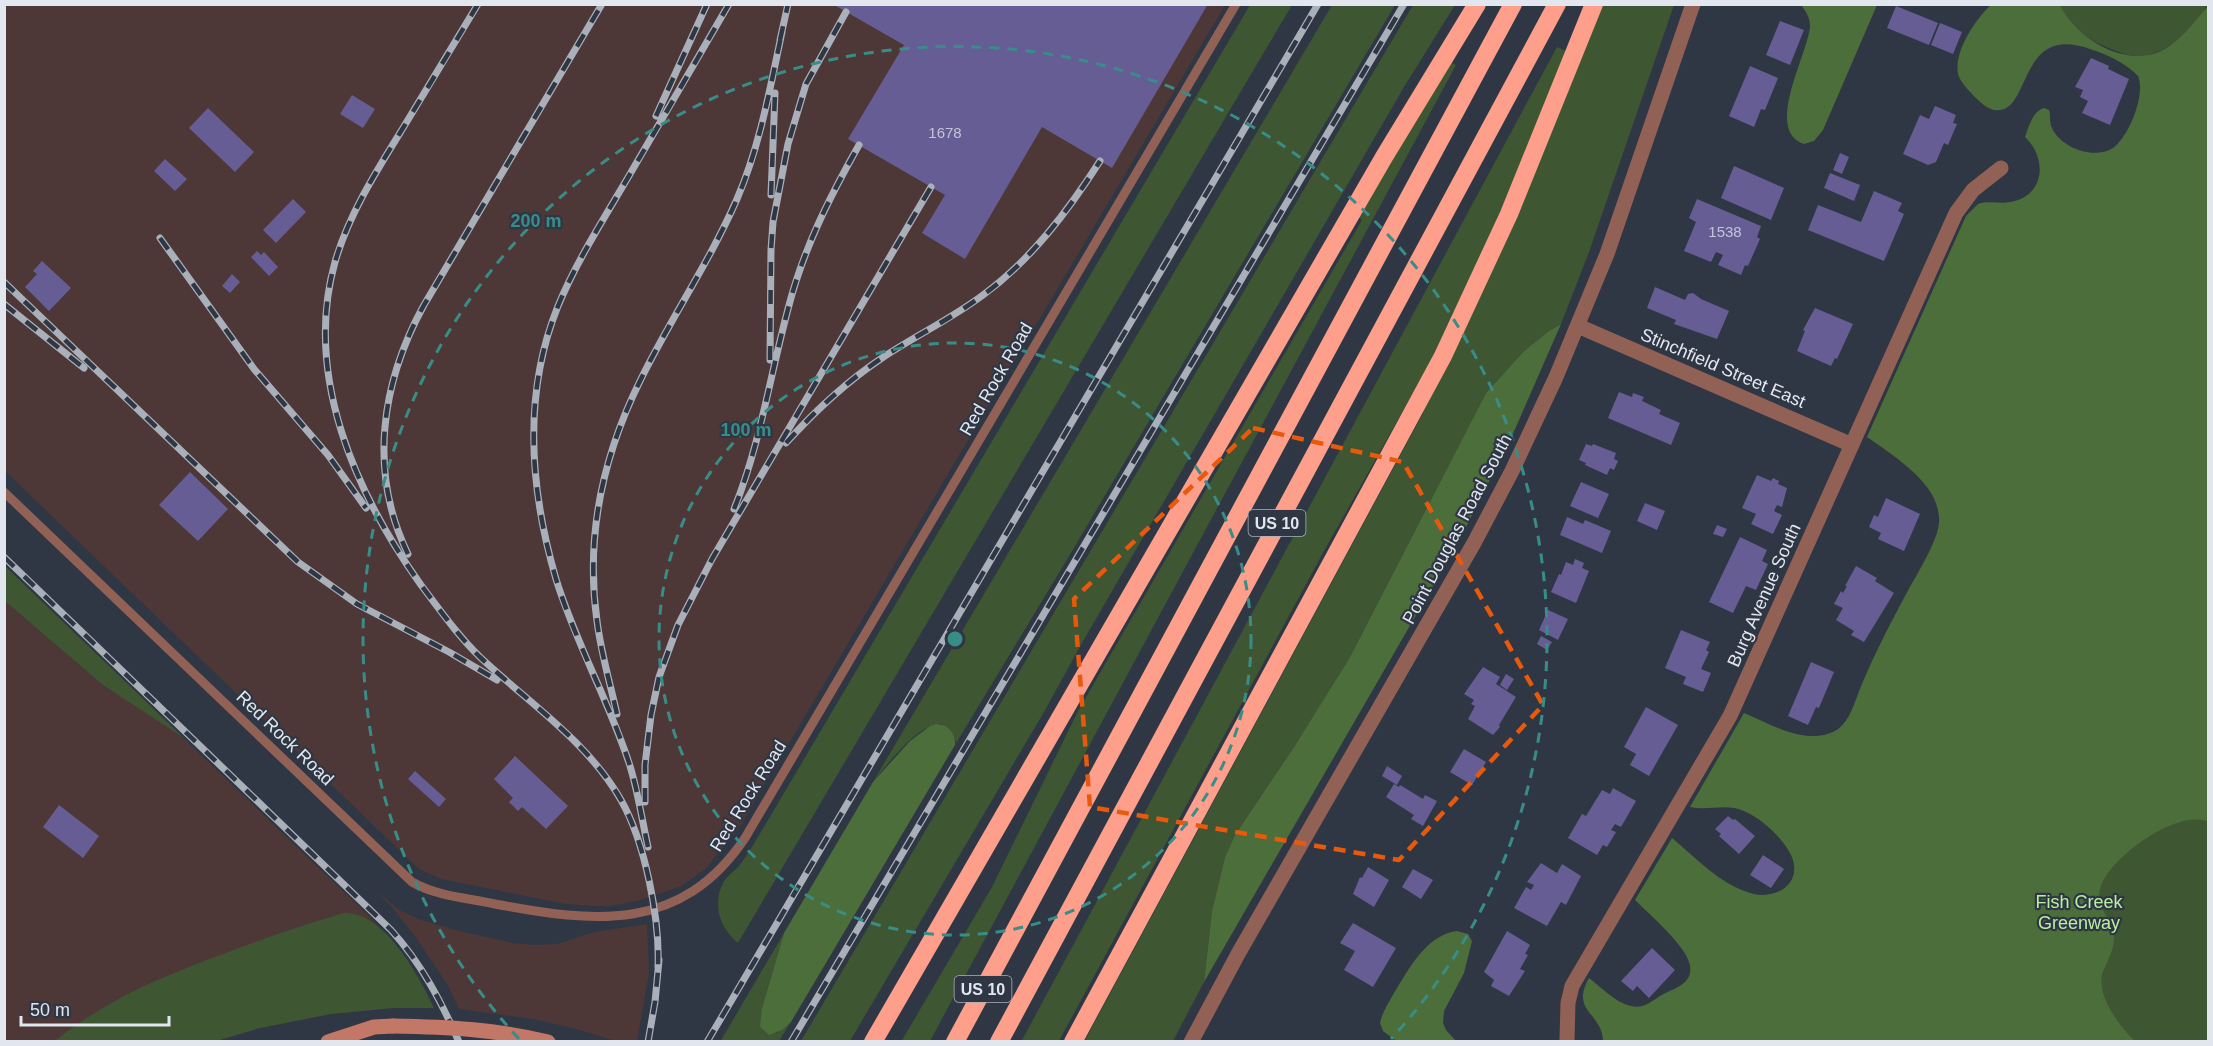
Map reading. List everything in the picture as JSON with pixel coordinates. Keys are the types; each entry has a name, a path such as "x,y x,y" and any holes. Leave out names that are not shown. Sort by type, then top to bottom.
{"highway":[{"path":"873,1041 1389,148 1477,4"},
{"name":"US 10","path":"955,1041 1513,4"},
{"name":"US 10","path":"999,1041 1557,4"},
{"path":"1073,1041 1443,356 1509,214 1594,4"},
{"path":"945,1041 1011,936"}],"main road":[{"path":"328,1041 374,1027 393,1026 474,1029 548,1041"}],"street":[{"name":"Point Douglas Road South","path":"1191,1041 1238,954 1492,511 1531,432 1607,254 1693,4"},
{"name":"Burg Avenue South","path":"1567,1040 1568,1003 1572,986 1730,716 1956,213 1973,190 2001,168"},
{"name":"Stinchfield Street East","path":"1578,326 1852,445"}],"lane":[{"name":"Red Rock Road","path":"4,492 412,882 434,891 571,917 627,915 672,903 711,879 745,838 1236,4"}],"highlighted area":[{"path":"1253,428 1403,462 1543,705 1399,860 1090,807 1074,599"}],"shaded area":[{"path":"4,5 1225,5 739,828 706,868 682,886 637,901 610,906 593,906 566,904 441,879 419,869 5,471"},
{"path":"4,566 367,914 396,946 434,1008 393,1008 331,1014 260,1028 216,1041 5,1041"},
{"path":"374,889 399,910 421,920 513,943 558,944 594,932 647,924 649,973 637,1041 615,1041 533,1019 459,1009 447,984 417,939 391,906"}],"green space":[{"path":"2208,4 2196,22 2169,46 2158,52 2137,56 2121,53 2092,40 2073,25 2060,5"},
{"path":"1250,5 1292,5 738,943 722,923 718,908 723,883 739,866 755,842"},
{"path":"1332,5 1395,5 955,745 956,741 941,724 932,726 904,746 873,782"},
{"path":"1413,5 1455,5 1404,87 1044,712 850,1041 801,1041"},
{"path":"1603,5 1674,5 1589,252 1561,324 1524,351 1486,393 1350,657 1294,747 1235,835 1225,857 1212,911 1204,982 1173,1041 1084,1042 1421,417 1537,168"},
{"path":"1801,5 1877,5 1823,130 1814,141 1804,144 1792,136 1788,124 1791,90 1810,26"},
{"path":"1991,5 2060,5 2067,17 2089,39 2117,53 2132,56 2147,55 2168,47 2187,31 2208,6 2208,822 2195,820 2180,822 2147,838 2118,862 2107,874 2101,886 2099,893 2101,906 2114,934 2114,943 2102,978 2102,988 2115,1018 2135,1041 1603,1041 1598,1024 1588,1011 1583,998 1589,978 1620,1002 1639,1007 1677,988 1687,980 1689,975 1689,962 1686,955 1635,900 1672,838 1718,877 1750,893 1760,895 1778,892 1791,881 1794,865 1791,855 1777,835 1751,814 1724,807 1690,807 1744,713 1800,735 1824,735 1835,731 1845,722 1882,641 1930,550 1939,522 1935,500 1910,469 1867,437 1966,216 1978,204 2015,201 2033,190 2037,182 2039,164 2037,154 2025,137 2032,120 2040,110 2044,108 2049,110 2052,128 2063,141 2079,150 2097,153 2113,148 2119,142 2135,115 2140,93 2138,76 2109,56 2067,44 2051,47 2039,56 2010,105 1997,110 1984,105 1963,83 1957,68 1966,38"},
{"path":"1557,47 1566,51 1507,197 1435,354 1324,551 1059,1041 1021,1042"},
{"path":"1450,62 1456,65 930,1041 901,1042 992,887 1078,711 1362,220 1358,217"},
{"name":"Fish Creek Greenway","path":"2208,269 2208,1041 1867,1042"},
{"path":"1561,324 1512,436 1460,539 1204,982 1212,911 1225,857 1235,835 1294,747 1350,657 1486,393 1524,351"},
{"path":"5,566 184,738 103,685 5,601"},
{"path":"936,724 950,730 955,745 791,1022 782,1030 769,1035 760,1027 762,1008 784,933 873,782 910,741"},
{"path":"344,913 359,915 386,934 410,964 434,1008 393,1008 331,1014 260,1028 216,1041 55,1041 96,1012 139,988 259,941"},
{"path":"1457,931 1468,934 1472,941 1464,973 1444,1011 1443,1023 1456,1041 1396,1041 1383,1031 1380,1023 1388,1004 1412,964 1427,946 1446,934"},
{"path":"784,933 762,1008 776,1033 791,1022 779,1041 720,1042"}],"building":[{"path":"837,4 1208,4 1112,168 1042,127 965,259 922,233 945,195 848,139 904,45 836,6"},
{"path":"1896,6 1938,23 1929,45 1887,28"},
{"path":"1780,21 1804,30 1790,65 1766,55"},
{"path":"1940,23 1962,32 1953,54 1931,45"},
{"path":"2091,58 2129,79 2110,125 2082,113 2088,101 2080,97 2083,90 2075,87"},
{"path":"1750,66 1778,78 1765,110 1761,109 1754,127 1729,116"},
{"path":"352,95 375,109 363,128 340,114"},
{"path":"1935,106 1956,115 1953,123 1957,124 1948,145 1944,143 1936,162 1928,165 1903,154 1920,115 1929,119"},
{"path":"208,108 254,152 235,172 189,128"},
{"path":"1840,153 1849,157 1842,174 1833,170"},
{"path":"165,159 187,179 175,191 154,171"},
{"path":"1734,166 1784,188 1771,220 1721,198"},
{"path":"1830,173 1860,185 1854,201 1824,188"},
{"path":"1874,191 1902,203 1898,211 1904,214 1884,261 1808,230 1818,205 1861,222"},
{"path":"293,199 306,212 276,243 263,230"},
{"path":"1697,199 1761,226 1757,237 1760,239 1748,266 1745,265 1741,275 1718,265 1723,255 1716,252 1711,262 1684,251 1696,222 1689,218"},
{"path":"257,251 261,255 264,252 278,267 269,276 251,257"},
{"path":"42,261 71,288 49,311 25,287 37,274 33,271"},
{"path":"232,274 240,282 230,293 222,286"},
{"path":"1655,287 1685,300 1688,294 1693,293 1729,311 1717,339 1674,324 1676,320 1647,308"},
{"path":"1815,308 1853,324 1837,359 1835,358 1831,366 1797,351 1805,331 1803,330"},
{"path":"1619,392 1632,397 1633,393 1644,397 1642,401 1661,410 1659,414 1680,423 1671,445 1608,418"},
{"path":"1586,444 1592,446 1593,444 1616,453 1614,459 1618,461 1614,470 1610,468 1607,475 1579,460"},
{"path":"190,472 228,509 198,541 159,505"},
{"path":"1757,475 1771,481 1773,478 1779,481 1778,484 1787,488 1782,507 1777,505 1774,511 1782,515 1773,534 1751,524 1756,514 1742,508"},
{"path":"1581,482 1609,494 1598,518 1570,506"},
{"path":"1886,498 1920,514 1904,551 1878,539 1881,533 1869,527 1874,515 1878,517"},
{"path":"1645,503 1665,511 1657,530 1637,521"},
{"path":"1567,517 1583,524 1585,520 1611,531 1602,553 1560,535"},
{"path":"1717,525 1727,529 1723,537 1713,534"},
{"path":"1740,537 1767,550 1762,561 1768,564 1756,590 1746,586 1733,613 1709,602"},
{"path":"1575,559 1584,563 1582,568 1589,571 1576,603 1551,592 1566,562 1573,565"},
{"path":"1856,566 1877,578 1875,581 1894,593 1864,642 1851,635 1854,631 1836,620 1843,608 1834,604 1841,591 1843,593"},
{"path":"1548,610 1568,619 1558,640 1539,630"},
{"path":"1681,630 1710,642 1706,650 1709,652 1701,669 1711,673 1703,692 1683,684 1686,677 1665,668"},
{"path":"1541,636 1552,642 1547,650 1537,644"},
{"path":"1811,662 1834,672 1819,708 1816,707 1808,725 1788,716"},
{"path":"1483,667 1500,677 1496,684 1516,697 1499,725 1500,727 1493,735 1468,719 1475,706 1471,704 1474,700 1464,694"},
{"path":"1506,674 1514,679 1507,690 1500,685"},
{"path":"1646,707 1678,725 1649,776 1630,765 1636,754 1624,747"},
{"path":"1464,749 1486,762 1472,785 1450,772"},
{"path":"515,756 568,806 546,829 522,807 518,811 509,802 513,798 494,779"},
{"path":"1387,766 1402,776 1397,785 1382,776"},
{"path":"415,771 446,799 439,807 408,779"},
{"path":"1394,784 1399,787 1400,785 1423,799 1425,795 1437,801 1423,826 1411,819 1414,815 1386,797"},
{"path":"1613,788 1636,801 1621,827 1615,824 1611,830 1616,832 1607,847 1603,845 1597,855 1568,838 1582,814 1586,816 1602,790 1610,794"},
{"path":"59,805 99,836 83,858 43,827"},
{"path":"1728,816 1755,836 1739,854 1719,836 1721,834 1715,829"},
{"path":"1763,855 1784,869 1771,888 1750,875"},
{"path":"1541,863 1557,873 1562,864 1581,876 1566,905 1561,902 1547,926 1514,908 1526,887 1531,890 1534,885 1527,882"},
{"path":"1368,867 1389,880 1374,907 1353,894 1360,877 1362,878"},
{"path":"1413,869 1433,880 1421,899 1402,887"},
{"path":"1353,923 1396,948 1373,987 1344,970 1355,951 1340,943"},
{"path":"1507,931 1530,945 1525,954 1528,955 1520,969 1525,971 1509,996 1491,986 1494,980 1484,972"},
{"path":"1652,948 1675,970 1649,998 1637,986 1633,991 1621,981"}],"railway":[{"path":"478,4 374,176 341,244 335,262 327,305 326,348 331,390 342,432 357,473 397,550 421,585 473,650 575,741 607,779 621,800 637,837 649,881 654,904 658,967"},
{"path":"408,554 395,523 384,460 389,396 398,365 409,335 424,305 602,4"},
{"path":"656,116 707,4"},
{"path":"648,847 630,766 613,719 564,603 547,545 536,477 535,408 539,374 547,340 558,306 574,272 729,4"},
{"path":"780,40 788,4"},
{"path":"707,1042 1318,4"},
{"path":"791,1042 1404,4"},
{"path":"770,360 773,222 788,144 806,84 846,12"},
{"path":"617,714 601,645 594,589 593,558 596,527 607,467 616,437 641,379 715,245 737,199 758,138 782,32"},
{"path":"771,195 775,93"},
{"path":"734,509 758,435 788,309 801,266 827,205 859,145"},
{"path":"786,443 820,408 869,367 971,304 1017,266 1048,234 1100,161"},
{"path":"645,802 645,765 651,715 659,677 678,625 712,559 931,187"},
{"path":"160,238 254,369 328,455 366,508"},
{"path":"4,282 298,562 357,604 497,680"},
{"path":"4,304 84,368"},
{"path":"4,557 391,930 430,983 459,1042"},
{"path":"648,1042 659,960"}]}
